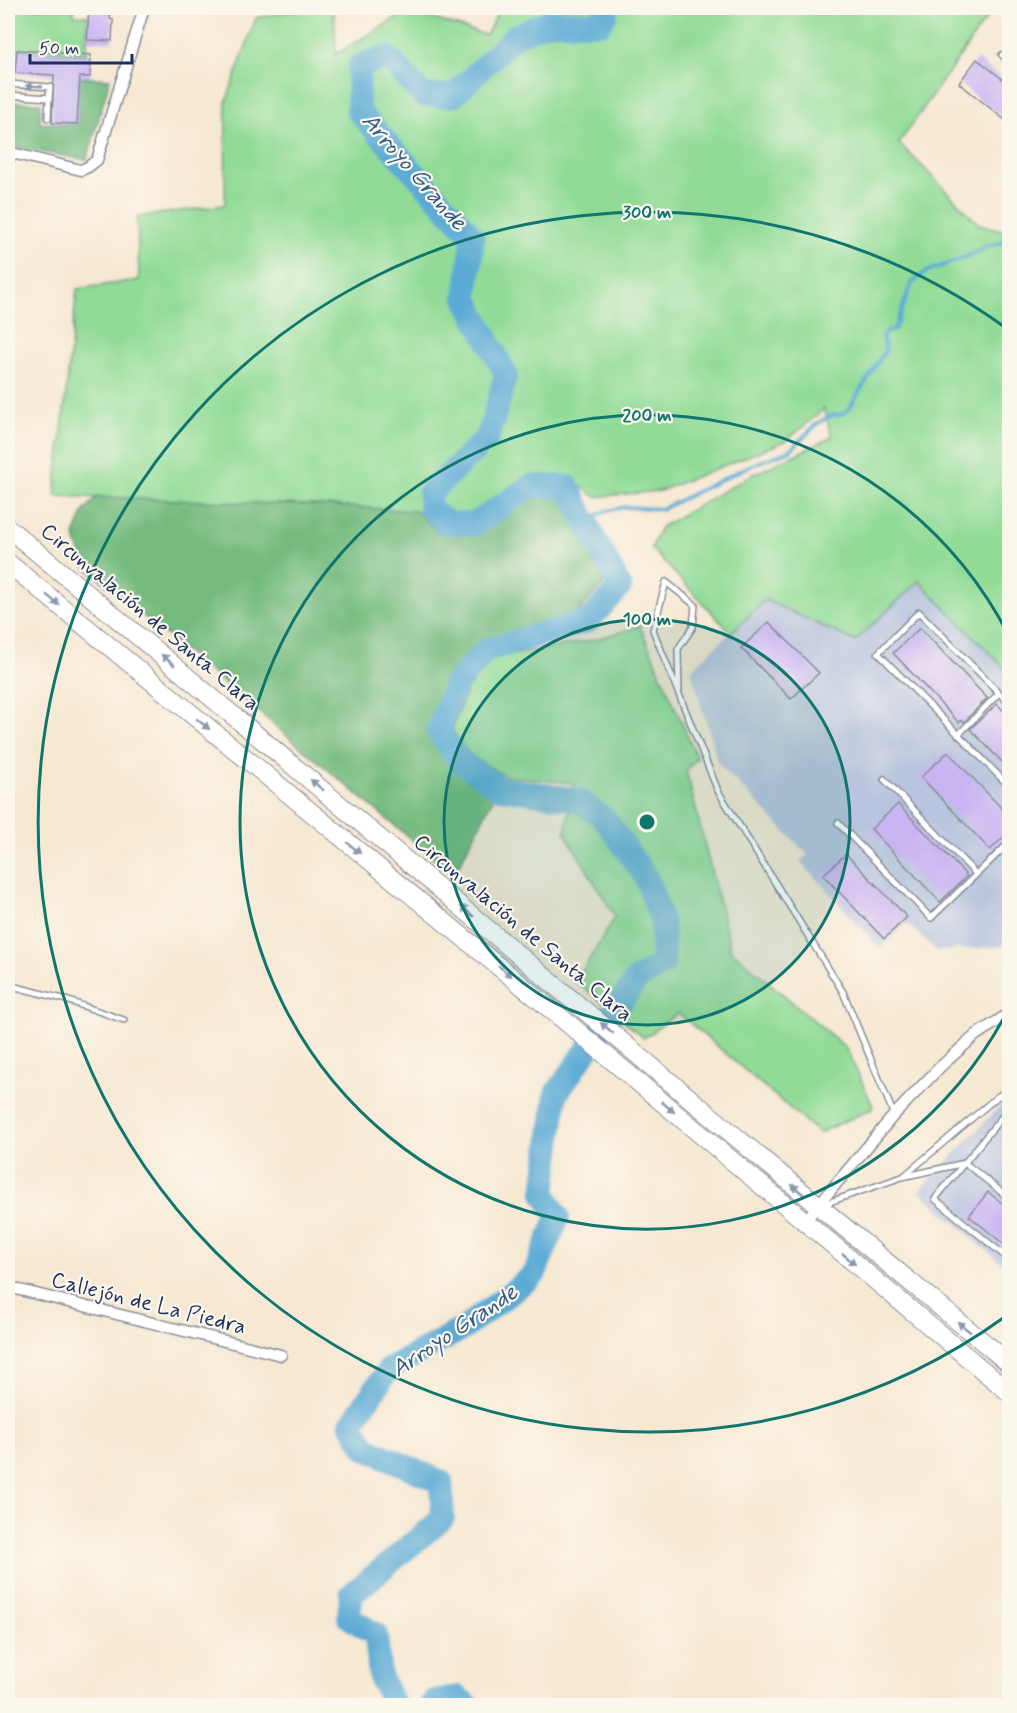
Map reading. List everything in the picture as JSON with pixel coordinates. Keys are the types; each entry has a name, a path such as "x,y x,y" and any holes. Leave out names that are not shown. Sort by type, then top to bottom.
{"highway":[{"name":"Circunvalación de Santa Clara","path":"8,528 817,1206 1010,1364"},
{"name":"Circunvalación de Santa Clara","path":"8,563 565,1021 1010,1393"}],"street":[{"path":"8,152 81,170 97,160 144,8"},
{"path":"804,1222 894,1115 940,1067 976,1035 1010,1012"},
{"name":"Callejón de La Piedra","path":"8,1287 281,1355"}],"lane":[{"path":"1002,56 1010,61"},
{"path":"8,84 50,87 48,118"},
{"path":"8,95 49,98"},
{"path":"679,692 678,649 693,627 694,605 666,582 653,630 718,791 843,992 894,1115"},
{"path":"1010,704 919,612 878,653 1010,787"},
{"path":"958,735 999,693"},
{"path":"884,779 976,874"},
{"path":"838,823 931,918 1010,842"},
{"path":"8,985 63,999 124,1020"},
{"path":"903,1177 997,1097 1010,1089"},
{"path":"1010,1110 935,1199 1010,1260"},
{"path":"817,1206 903,1177 964,1163"},
{"path":"964,1163 1010,1199"}],"shaded area":[{"path":"919,581 1009,673 1009,946 937,951 906,923 880,948 800,861 808,855 718,763 691,670 765,600 855,641"},
{"path":"1009,1100 1009,1270 919,1191 1003,1103"}],"green space":[{"path":"8,8 74,8 74,15 88,16 86,54 17,50 15,78 8,78"},
{"path":"306,8 334,8 336,54 408,11 486,35 499,8 986,8 990,13 899,143 979,224 1009,232 1009,673 919,581 855,641 765,600 731,633 651,548 661,527 748,477 832,437 824,409 786,441 660,491 595,497 571,478 516,482 473,515 331,506 55,496 77,289 139,280 137,217 225,205 226,102 256,18"},
{"path":"80,77 110,79 87,160 8,146 8,102 41,103 40,123 77,124"},
{"path":"534,496 564,497 608,579 578,612 482,641 450,679 430,728 457,768 495,795 454,875 86,568 74,535 84,511 97,497 416,511 438,532 474,533"},
{"path":"640,626 697,758 686,770 731,950 846,1048 874,1108 819,1133 678,1013 644,1038 576,981 615,917 565,833 574,783 505,776 470,755 452,730 467,689 494,658 593,640"}],"building":[{"path":"89,8 111,8 112,41 87,40"},
{"path":"17,50 91,55 90,77 80,77 77,124 52,123 54,75 15,73"},
{"path":"977,59 1010,85 1010,124 959,83"},
{"path":"769,622 819,673 791,699 741,648"},
{"path":"920,628 987,698 964,722 962,720 959,723 893,653"},
{"path":"997,704 1010,717 1010,770 970,729"},
{"path":"948,752 1010,817 1010,831 990,850 921,777"},
{"path":"898,804 967,876 940,902 871,829"},
{"path":"846,854 907,917 884,939 823,875"},
{"path":"988,1192 1010,1209 1010,1249 969,1216"}],"waterway":[{"name":"Arroyo Grande","path":"394,1706 380,1677 376,1635 349,1617 351,1595 443,1518 441,1482 366,1448 351,1424 389,1369 464,1328 534,1275 558,1217 544,1193 556,1094 637,979 663,964 662,923 647,879 605,819 578,800 499,788 460,761 438,731 455,685 486,650 588,621 620,587 568,487 531,486 475,524 446,523 430,508 430,493 488,437 506,375 466,298 473,237 358,111 359,66 387,57 423,95 453,96 515,36 547,22 600,23 606,13 604,8"},
{"path":"585,521 606,511 625,507 662,509 749,466 789,451 818,423 848,410 885,351 882,336 894,330 912,283 926,272 985,247 1001,243 1010,237"},
{"name":"Arroyo Grande","path":"430,1706 434,1701 457,1697 469,1706"}]}
